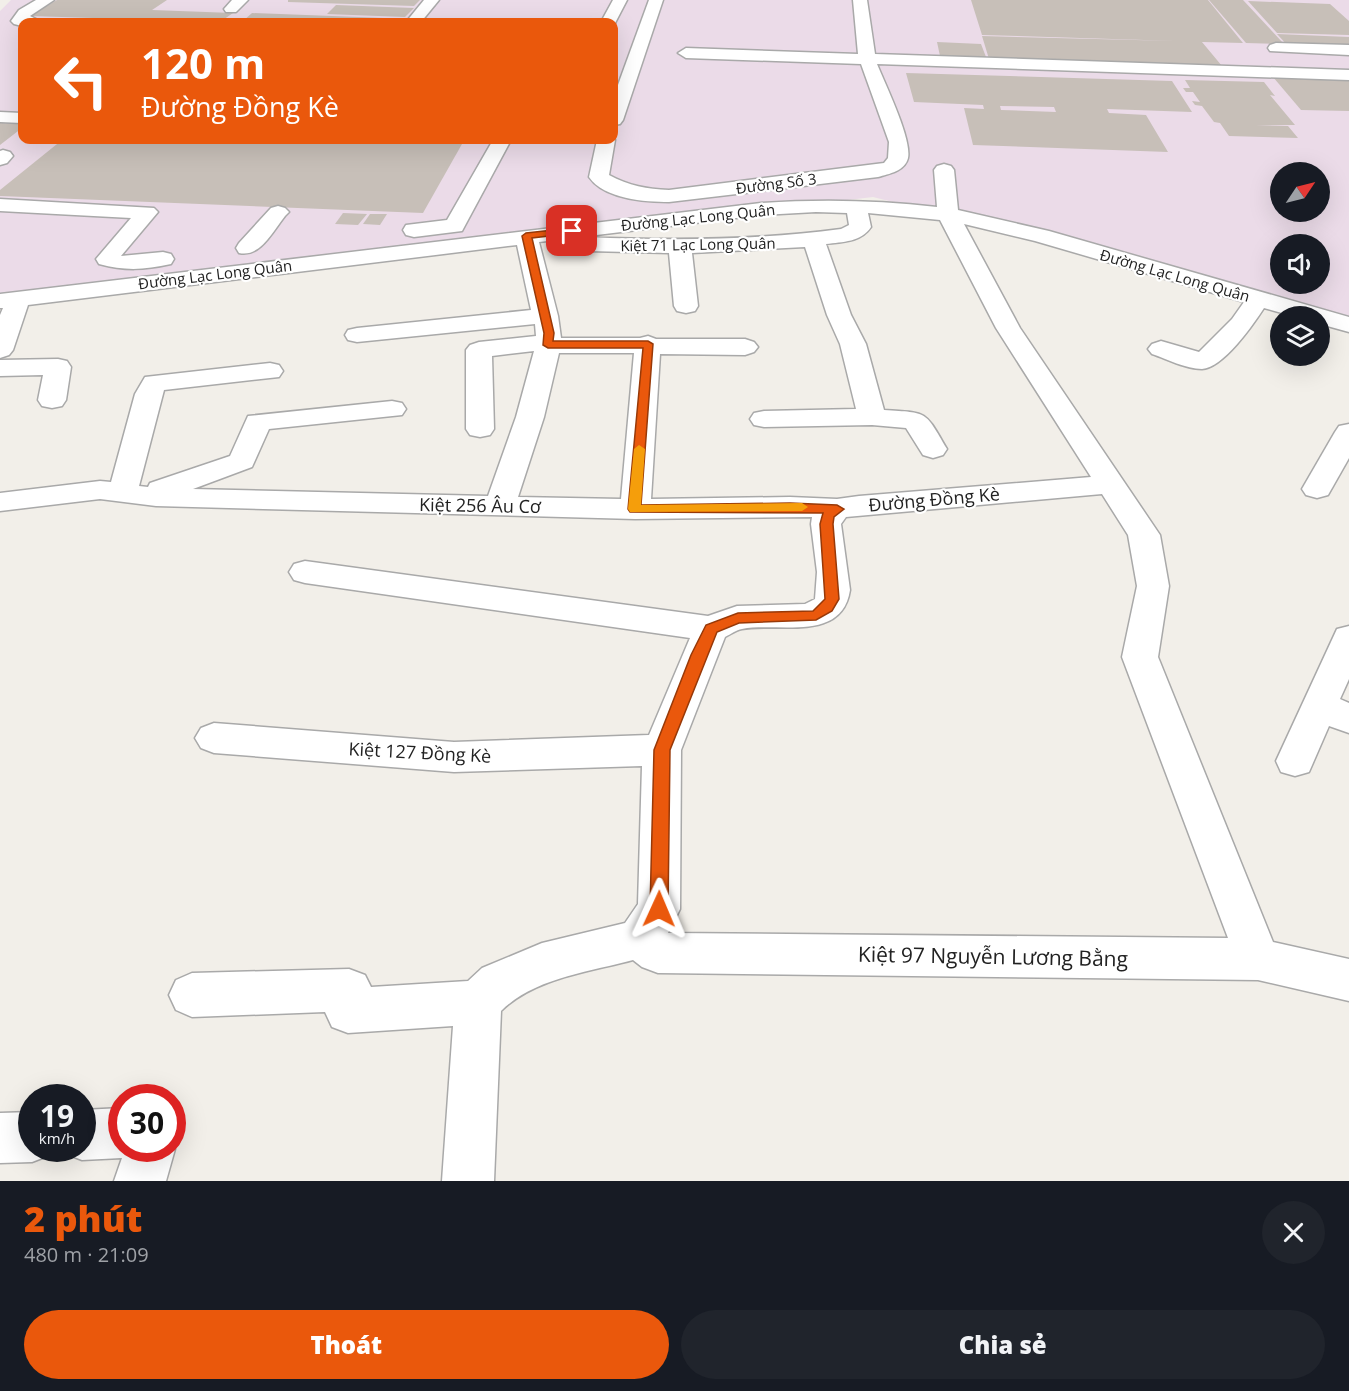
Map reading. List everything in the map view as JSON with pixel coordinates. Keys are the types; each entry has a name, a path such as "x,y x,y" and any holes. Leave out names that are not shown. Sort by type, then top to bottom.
{"street":[{"path":"29,18 47,0"},
{"path":"416,18 432,0"},
{"path":"611,18 620,0"},
{"path":"618,109 656,0"},
{"path":"860,0 869,65"},
{"path":"2,25 18,23"},
{"path":"623,37 643,37"},
{"path":"1276,48 1349,50"},
{"path":"686,53 869,65 1349,75"},
{"name":"Đường Số 3","path":"605,144 599,177 614,187 640,196 669,195 878,171 891,167 898,159 898,142 869,65"},
{"path":"0,117 18,118"},
{"path":"385,233 454,226 500,144"},
{"path":"944,170 948,214 1008,328 1144,535 1153,586 1140,657 1258,959"},
{"path":"0,205 147,213 107,259 125,264 181,257"},
{"name":"Đường Lạc Long Quân","path":"9,299 761,209 816,206 948,214 1041,236 1349,325"},
{"name":"Kiệt 71 Lạc Long Quân","path":"537,235 575,243 680,247 743,246 814,240 847,235 860,227 857,207"},
{"path":"247,248 278,212"},
{"path":"500,506 521,442 548,343 537,235"},
{"path":"814,240 839,315 853,344 871,412"},
{"path":"225,251 282,245"},
{"path":"680,247 686,306"},
{"path":"0,350 9,299"},
{"path":"1161,349 1201,361 1206,360 1241,324 1258,299"},
{"path":"357,335 546,316"},
{"path":"480,429 479,350 548,343 745,347"},
{"path":"634,509 648,344"},
{"path":"0,368 58,367 52,400"},
{"path":"270,371 154,383 148,394 135,494 242,461 258,422 392,409"},
{"path":"764,419 871,412 913,420 918,423 933,449"},
{"path":"1317,489 1349,432"},
{"name":"Đường Đồng Kè","path":"837,509 859,505 1111,484"},
{"name":"Kiệt 256 Âu Cơ","path":"0,502 100,490 156,497 500,506 634,509 790,507 837,509"},
{"path":"305,572 711,629 738,618 816,615 827,608 832,599 832,581 826,524 828,515 837,509"},
{"path":"192,995 349,990 348,1011 478,1002 498,983 542,964 639,939 659,909 662,750 711,629"},
{"path":"1295,761 1334,712 1349,638"},
{"name":"Kiệt 127 Đồng Kè","path":"214,738 454,758 662,750"},
{"name":"Kiệt 97 Nguyễn Lương Bằng","path":"639,939 658,953 1258,959 1349,980"},
{"path":"468,1181 478,1002"},
{"path":"0,1138 18,1137"},
{"path":"140,1181 146,1162"}],"shaded area":[{"path":"11,0 1349,0 1349,317 1330,312 1330,306 1305,306 873,197 0,299 0,11"}],"building":[{"path":"57,0 167,0 152,10 233,13 226,18 30,16"},
{"path":"288,0 420,0 414,6 288,2"},
{"path":"971,0 1208,0 1243,43 1202,42 1222,66 989,59 982,36 1176,41 982,35"},
{"path":"1209,0 1243,0 1284,44 1246,43"},
{"path":"1248,1 1330,4 1349,21 1349,35 1277,33"},
{"path":"336,5 414,8 405,17 327,14"},
{"path":"252,13 384,18 246,18"},
{"path":"1277,34 1349,37 1349,49 1289,47"},
{"path":"937,42 981,44 986,57 940,56"},
{"path":"906,73 1172,81 1192,112 1107,109 1109,113 1146,115 1168,152 973,145 964,108 984,109 983,105 914,102","holes":["1000,106 1054,107 1056,112 1001,110"]},
{"path":"1273,77 1349,80 1349,111 1301,110"},
{"path":"1185,80 1264,82 1275,96 1270,95 1295,125 1256,125 1288,126 1298,138 1229,136 1220,123 1214,122 1202,106 1195,105 1192,101 1200,102 1193,92 1186,92 1183,88 1190,88"},
{"path":"0,123 18,124 18,131 0,145"},
{"path":"57,144 462,144 423,213 0,196 0,190"},
{"path":"343,213 367,214 358,225 335,224"},
{"path":"370,214 387,214 380,225 363,224"}],"slow traffic":[{"path":"639,449 634,509 802,507"}],"route":[{"path":"572,231 526,236 549,333 548,345 648,344 634,509 790,507 837,509 828,515 826,524 832,581 832,599 827,608 816,615 738,618 711,629 699,655 662,750 659,909"}]}
